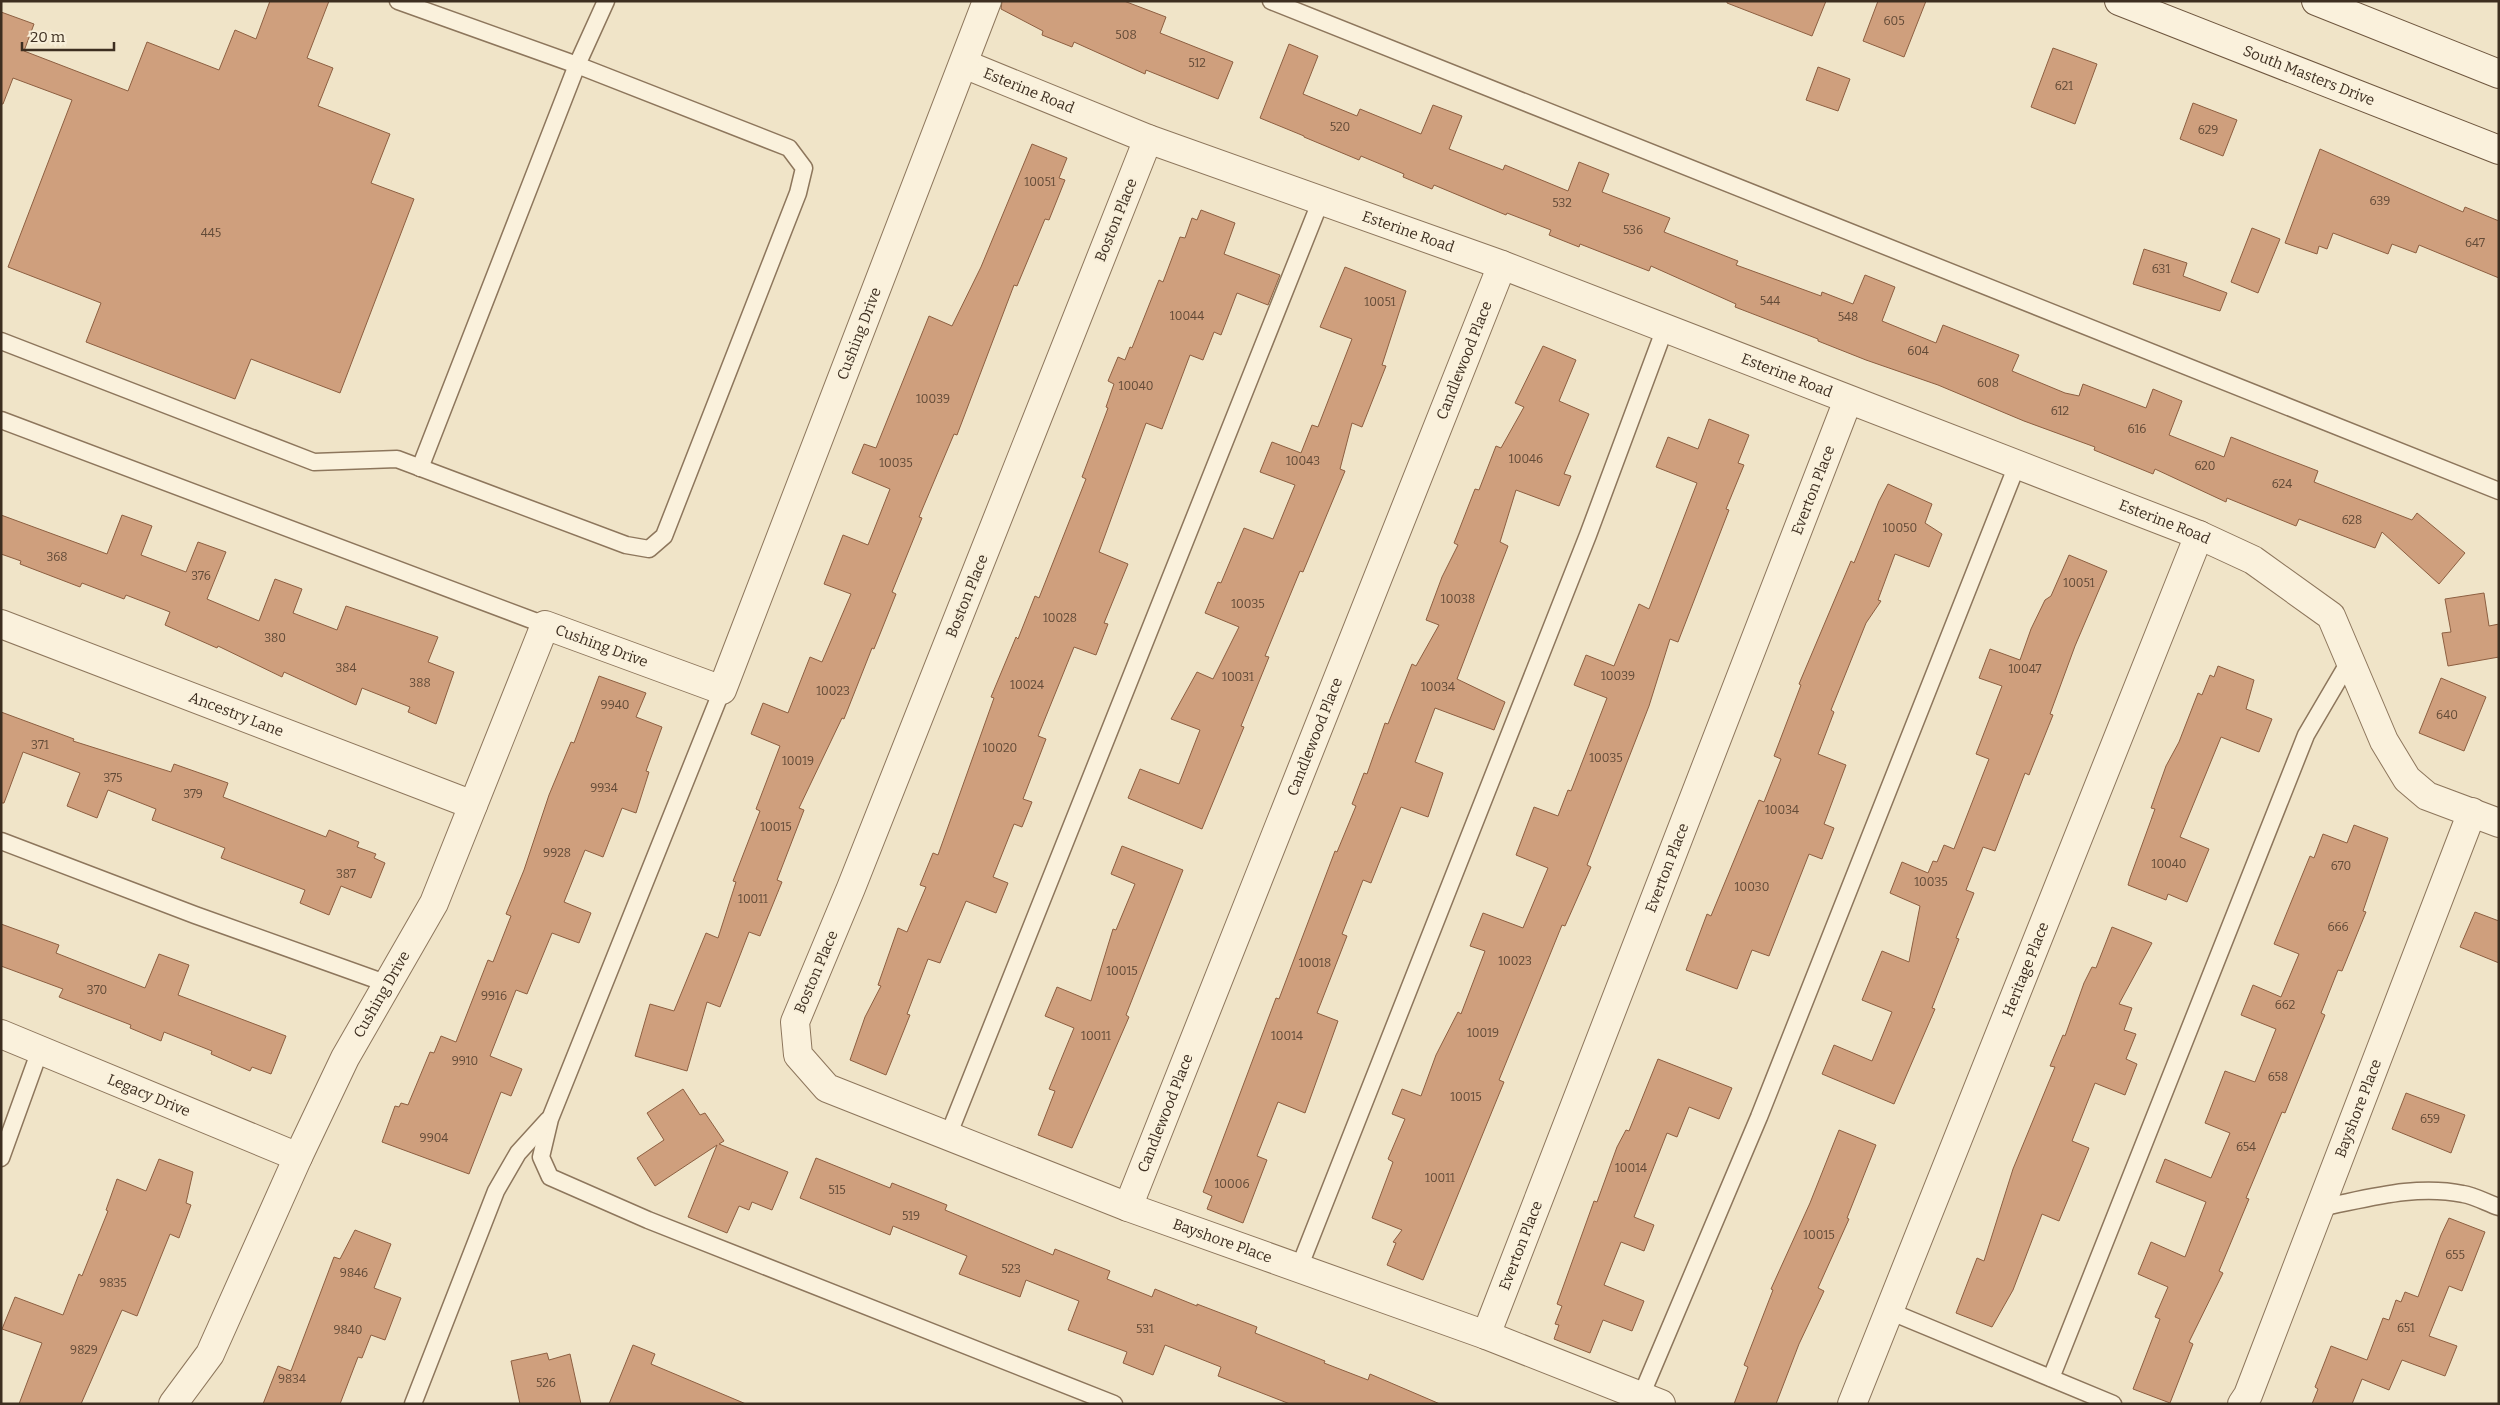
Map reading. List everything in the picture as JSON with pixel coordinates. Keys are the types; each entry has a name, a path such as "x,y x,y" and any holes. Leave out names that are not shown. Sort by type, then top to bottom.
{"street":[{"name":"Cushing Drive","path":"173,1404 210,1354 298,1157 346,1058 434,903 545,625 722,690 987,1"},
{"name":"South Masters Drive","path":"2119,1 2499,150"},
{"path":"2316,1 2499,74"},
{"name":"Esterine Road","path":"964,64 1148,139 1502,265 2199,535 2253,560 2331,616 2384,740 2407,780 2427,796 2499,823"},
{"name":"Boston Place","path":"798,1055 795,1022 851,888 1148,139"},
{"name":"Candlewood Place","path":"1128,1208 1502,265"},
{"name":"Everton Place","path":"1486,1335 1848,400"},
{"name":"Heritage Place","path":"1852,1404 2199,535"},
{"name":"Ancestry Lane","path":"1,624 473,805"},
{"name":"Bayshore Place","path":"2242,1404 2248,1395 2472,812"},
{"name":"Legacy Drive","path":"1,1034 298,1157"},
{"name":"Bayshore Place","path":"798,1055 827,1088 1128,1208 1486,1335 1651,1400"}],"lane":[{"path":"1,341 314,462 397,459 626,545 649,549 664,536 675,509 798,193 804,168 789,148 577,65 398,1"},
{"path":"420,468 577,65 606,1"},
{"path":"1271,1 2499,491"},
{"path":"948,1136 1321,200"},
{"path":"1299,1268 1588,535 1665,328"},
{"path":"1,420 545,625"},
{"path":"1651,1400 1760,1117 2017,465"},
{"path":"2051,1378 2306,735 2350,660"},
{"path":"722,690 550,1119 541,1157 550,1177 648,1220 1114,1404"},
{"path":"1,841 195,915 388,984"},
{"path":"1,1158 40,1050"},
{"path":"413,1404 496,1191 518,1153 550,1119"},
{"path":"2319,1208 2406,1191 2430,1190 2464,1194 2499,1207"},
{"path":"1889,1310 2113,1404"}],"building":[{"path":"270,1 329,1 307,58 333,68 318,106 390,134 371,183 414,199 340,393 251,359 235,399 86,342 101,303 8,267 72,100 13,78 3,104 1,104 1,12 34,24 24,51 128,91 147,42 219,70 235,30 256,39"},
{"path":"1002,1 1124,1 1166,17 1160,33 1233,62 1218,99 1146,70 1145,74 1074,42 1072,47 1042,35 1043,31 1001,9"},
{"path":"1727,1 1826,1 1812,36 1727,3"},
{"path":"1878,1 1926,1 1904,57 1863,41"},
{"path":"1289,44 1318,56 1303,94 1357,116 1360,109 1421,134 1433,105 1462,116 1449,149 1503,170 1505,165 1568,191 1579,162 1609,174 1602,192 1670,218 1664,232 1738,261 1736,265 1821,296 1822,292 1853,304 1865,275 1895,287 1882,321 1936,343 1943,325 2019,355 2012,371 2065,393 2079,396 2083,384 2146,408 2153,389 2182,401 2169,435 2224,457 2231,437 2318,471 2314,482 2412,520 2417,513 2465,553 2439,584 2382,532 2375,548 2299,519 2296,526 2227,498 2226,502 2155,469 2153,474 2094,450 2095,447 2024,421 1938,385 1866,360 1735,307 1736,304 1651,266 1649,271 1580,244 1579,247 1549,235 1551,230 1507,213 1506,215 1434,185 1432,189 1403,177 1404,174 1361,156 1359,160 1260,118"},
{"path":"2053,48 2097,64 2075,124 2031,107"},
{"path":"1818,67 1850,79 1838,111 1806,100"},
{"path":"2193,103 2237,120 2223,156 2180,139"},
{"path":"1032,144 1067,158 1059,178 1065,180 1049,220 1045,219 1017,286 1014,285 957,435 954,434 919,517 922,518 892,592 896,594 874,649 872,648 844,719 842,718 799,808 804,810 777,880 782,882 760,936 749,932 720,1007 707,1002 687,1071 635,1056 650,1004 674,1011 706,933 718,938 736,882 733,881 760,811 756,809 780,746 751,734 763,703 788,713 810,657 822,662 851,594 824,584 843,535 868,545 890,489 852,473 864,444 876,448 929,316 952,326 981,267"},
{"path":"2320,149 2463,212 2465,207 2499,221 2499,278 2419,245 2416,253 2392,244 2388,254 2333,233 2327,249 2319,246 2317,254 2285,243"},
{"path":"1201,210 1235,223 1224,254 1280,275 1268,305 1237,293 1221,335 1214,332 1203,360 1190,355 1162,429 1146,423 1099,552 1128,564 1104,623 1108,624 1096,655 1074,647 1038,736 1046,739 1023,799 1032,802 1022,827 1014,824 993,877 1008,883 996,913 966,901 940,963 928,959 907,1014 910,1015 886,1075 850,1060 865,1017 881,986 878,985 898,928 907,932 926,887 920,885 933,853 938,855 994,698 991,697 1016,637 1018,639 1035,596 1039,598 1086,479 1082,477 1108,408 1106,407 1114,384 1108,381 1118,357 1125,360 1130,347 1132,348 1159,280 1163,282 1180,237 1185,238 1192,218 1197,220"},
{"path":"2252,228 2280,239 2258,293 2231,282"},
{"path":"2144,249 2187,263 2183,276 2227,293 2220,311 2133,284"},
{"path":"1345,267 1406,291 1382,365 1386,366 1362,427 1352,423 1340,469 1345,471 1303,572 1300,571 1265,656 1269,657 1241,726 1244,727 1202,829 1128,798 1140,769 1179,784 1200,730 1171,719 1197,672 1213,679 1239,627 1205,613 1218,582 1221,583 1244,528 1273,539 1295,485 1260,472 1272,442 1301,453 1312,425 1318,427 1352,339 1320,327"},
{"path":"1543,346 1576,360 1559,401 1589,414 1564,474 1571,476 1559,506 1516,490 1500,542 1508,546 1457,679 1505,702 1494,730 1435,708 1415,762 1443,773 1428,817 1401,807 1371,883 1363,880 1342,934 1347,936 1317,1013 1338,1021 1305,1113 1278,1102 1257,1156 1267,1160 1243,1223 1207,1209 1212,1196 1203,1192 1276,998 1279,999 1335,851 1337,852 1356,806 1352,804 1364,773 1367,774 1385,723 1388,724 1412,664 1416,666 1439,625 1426,620 1442,577 1458,545 1454,543 1475,489 1479,490 1496,446 1501,448 1524,407 1515,403"},
{"path":"1709,419 1749,435 1738,463 1744,465 1726,509 1729,510 1678,642 1670,639 1649,706 1587,865 1591,867 1565,926 1562,925 1499,1080 1504,1082 1423,1280 1387,1265 1396,1243 1393,1242 1402,1230 1372,1218 1393,1162 1388,1159 1405,1119 1392,1114 1402,1089 1421,1096 1436,1055 1458,1012 1461,1014 1485,951 1470,946 1483,913 1523,928 1548,868 1516,855 1534,807 1558,816 1568,790 1571,791 1607,698 1574,685 1586,655 1614,666 1639,604 1649,609 1697,483 1656,467 1668,437 1698,449"},
{"path":"1888,484 1932,504 1925,523 1942,534 1929,567 1895,554 1878,600 1881,601 1866,623 1831,710 1834,712 1818,754 1846,765 1824,824 1834,828 1822,859 1809,854 1769,956 1752,950 1737,989 1686,970 1707,914 1711,916 1759,800 1764,802 1781,759 1774,756 1801,685 1799,684 1851,561 1854,563 1879,501"},
{"path":"1,515 107,554 122,515 152,526 141,555 186,572 198,542 226,552 207,599 259,621 275,579 302,589 293,613 337,630 346,606 438,637 428,662 454,672 436,724 408,712 410,707 362,688 356,705 284,672 282,677 218,646 217,648 165,625 170,612 126,595 124,599 82,583 80,587 20,564 21,561 1,554"},
{"path":"2069,555 2107,571 2075,646 2050,714 2053,715 2029,775 2025,773 1995,851 1983,847 1966,890 1974,893 1956,938 1959,939 1932,1008 1935,1009 1894,1104 1822,1074 1834,1045 1872,1061 1892,1012 1862,1000 1882,951 1909,962 1920,906 1890,893 1902,862 1928,873 1933,861 1937,862 1944,845 1954,849 1989,759 1976,754 2002,686 1979,678 1990,649 2020,660 2031,629 2045,600 2051,596"},
{"path":"2484,593 2489,626 2499,624 2499,657 2448,666 2442,633 2451,632 2445,599"},
{"path":"2218,666 2254,680 2246,709 2272,719 2259,752 2221,737 2180,837 2209,849 2187,902 2168,894 2166,900 2128,885 2155,809 2151,808 2166,766 2179,742 2198,693 2202,695 2210,675 2214,677"},
{"path":"599,676 646,693 636,717 662,727 646,771 649,772 636,813 622,808 603,857 585,850 564,902 591,913 579,943 552,933 527,994 516,990 490,1056 522,1069 511,1096 501,1092 469,1174 382,1142 395,1106 399,1107 401,1103 408,1105 430,1052 434,1053 441,1036 456,1042 488,960 493,962 511,916 506,914 524,870 549,795 571,742 574,743"},
{"path":"2441,678 2486,697 2464,751 2419,733"},
{"path":"1,712 74,739 73,741 171,772 174,764 228,783 223,797 326,837 329,830 359,842 357,847 376,854 374,858 385,863 371,898 341,886 329,915 300,903 305,890 221,858 225,848 152,820 156,809 108,790 97,818 67,806 80,773 23,752 4,803 1,803"},
{"path":"2354,825 2388,838 2363,911 2366,912 2342,971 2338,970 2321,1013 2325,1015 2285,1113 2282,1112 2246,1198 2249,1199 2219,1271 2223,1273 2189,1342 2193,1344 2170,1403 2133,1389 2160,1319 2155,1317 2168,1287 2138,1274 2151,1242 2185,1257 2206,1202 2156,1182 2165,1159 2211,1178 2230,1133 2205,1123 2225,1071 2255,1082 2276,1029 2241,1015 2253,985 2281,997 2299,954 2274,944 2310,856 2314,858 2323,834 2347,843"},
{"path":"1122,846 1183,870 1126,1015 1129,1017 1072,1148 1038,1135 1055,1091 1049,1089 1074,1028 1045,1016 1057,987 1091,1001 1113,929 1116,930 1135,884 1111,874"},
{"path":"2475,912 2499,921 2499,963 2460,947"},
{"path":"1,924 59,945 56,953 145,988 159,954 189,965 178,995 286,1036 271,1074 252,1067 250,1071 211,1054 212,1051 164,1032 161,1041 130,1028 131,1025 59,997 63,989 1,966"},
{"path":"2112,927 2152,943 2119,1004 2132,1008 2124,1030 2136,1034 2126,1059 2137,1064 2125,1095 2095,1083 2072,1141 2089,1148 2059,1221 2042,1214 2013,1290 1992,1327 1956,1313 1977,1258 1984,1261 2013,1169 2055,1067 2050,1066 2063,1035 2065,1036 2084,983 2092,967 2096,968"},
{"path":"1658,1059 1732,1088 1719,1119 1689,1107 1677,1137 1667,1133 1634,1217 1654,1225 1644,1251 1621,1242 1604,1285 1644,1301 1632,1331 1603,1320 1590,1353 1554,1339 1559,1325 1555,1324 1562,1306 1557,1304 1594,1201 1597,1202 1617,1147 1626,1130 1629,1131"},
{"path":"683,1089 700,1115 705,1113 724,1141 719,1144 788,1172 772,1210 752,1202 749,1210 739,1206 727,1233 688,1217 717,1145 655,1186 637,1158 664,1140 647,1113"},
{"path":"2406,1093 2465,1115 2451,1153 2392,1129"},
{"path":"1839,1130 1876,1145 1847,1218 1849,1219 1818,1288 1824,1291 1799,1344 1776,1404 1734,1404 1748,1367 1744,1365 1773,1290 1771,1289 1810,1203"},
{"path":"816,1158 890,1188 892,1183 947,1205 945,1210 1053,1255 1055,1249 1110,1271 1107,1279 1152,1297 1155,1289 1197,1306 1197,1304 1257,1327 1255,1333 1325,1361 1324,1363 1368,1380 1370,1374 1440,1404 1290,1404 1218,1376 1221,1367 1165,1345 1153,1375 1123,1363 1127,1352 1068,1330 1079,1301 1026,1280 1020,1297 959,1274 967,1256 893,1226 890,1235 800,1198"},
{"path":"159,1159 193,1172 186,1203 191,1205 179,1238 170,1234 137,1316 122,1310 81,1404 19,1404 42,1343 2,1329 15,1297 63,1315 79,1274 82,1276 108,1211 106,1210 117,1179 146,1191"},
{"path":"2449,1218 2485,1232 2462,1291 2449,1286 2429,1336 2457,1346 2445,1376 2402,1360 2389,1390 2362,1379 2352,1404 2312,1404 2318,1389 2315,1387 2331,1346 2367,1360 2383,1318 2389,1320 2396,1300 2401,1302 2405,1292 2418,1297"},
{"path":"355,1230 391,1244 374,1288 401,1298 385,1340 371,1335 362,1358 358,1357 340,1404 263,1404 278,1366 291,1371 334,1257 340,1259"},
{"path":"633,1345 655,1354 651,1364 746,1404 609,1404"},
{"path":"547,1353 549,1360 570,1354 581,1404 520,1404 511,1361"}]}
